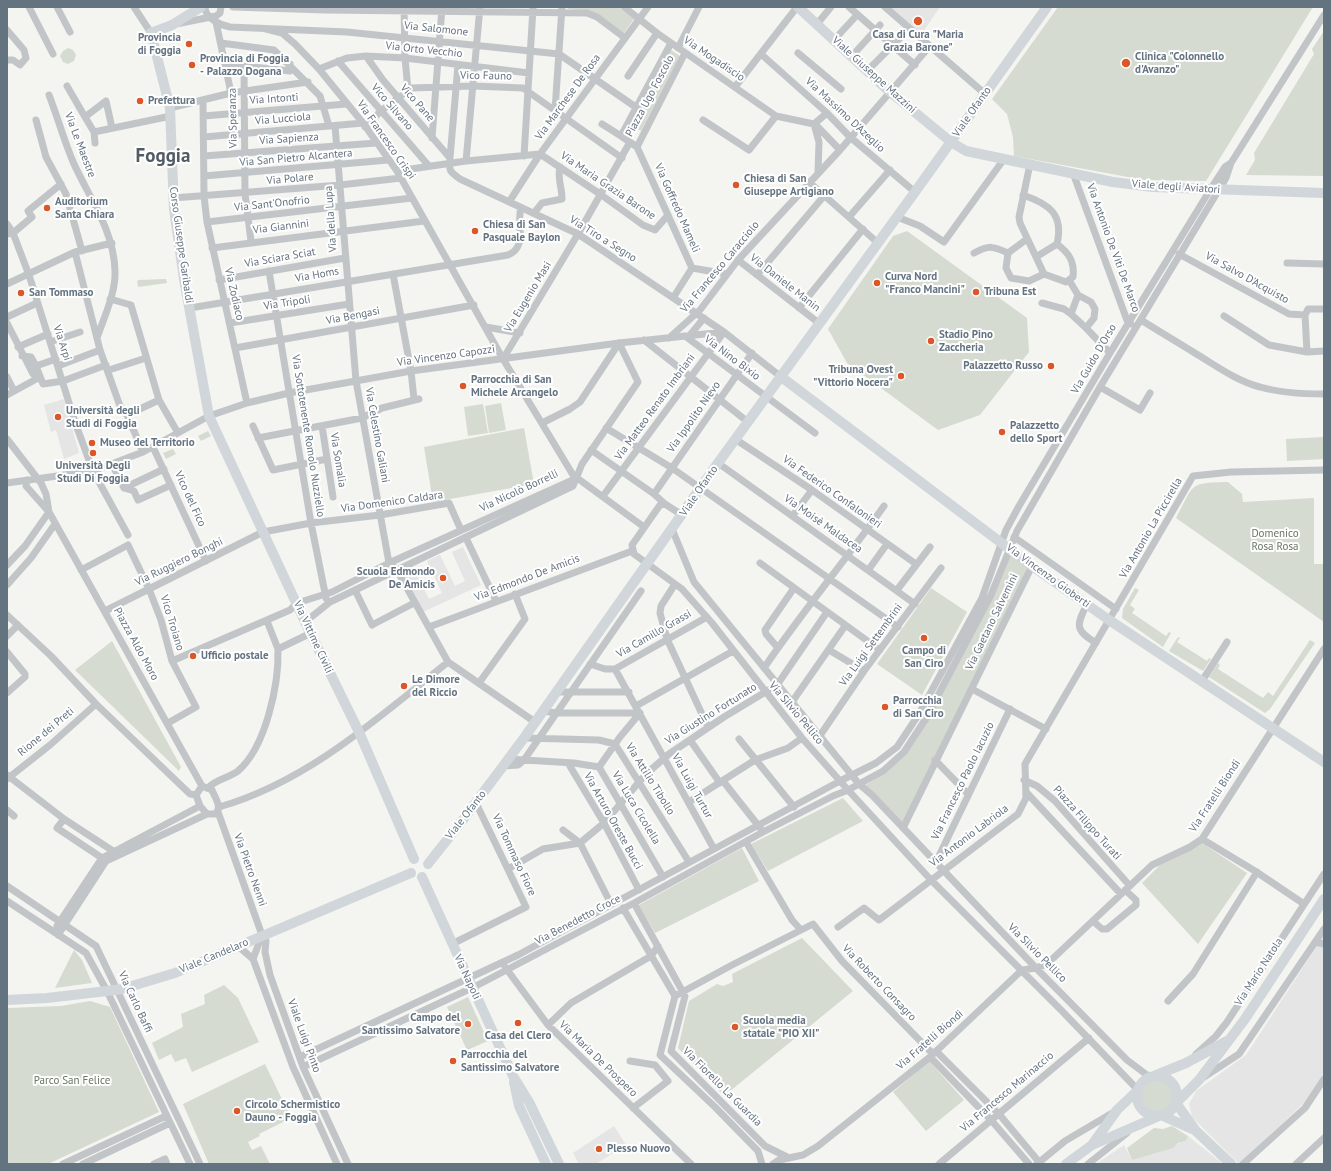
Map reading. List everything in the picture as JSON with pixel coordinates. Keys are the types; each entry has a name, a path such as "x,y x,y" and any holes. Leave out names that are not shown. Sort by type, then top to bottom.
{"street":[{"path":"29,7 53,54"},
{"path":"57,7 70,32"},
{"name":"Corso Giuseppe Garibaldi","path":"134,7 150,33 171,112 173,198 209,416"},
{"path":"172,25 201,7"},
{"path":"205,7 206,14 216,22 231,93"},
{"path":"150,33 172,25 218,15 221,7"},
{"path":"233,7 562,10 587,13 597,17 624,38"},
{"name":"Via Mogadiscio","path":"624,7 657,33 776,116 814,124"},
{"name":"Via Marchese De Rosa","path":"509,202 540,154 648,7"},
{"path":"678,48 699,7"},
{"path":"735,87 798,7"},
{"name":"Viale Giuseppe Mazzini","path":"798,7 889,91 951,142"},
{"path":"817,24 831,7"},
{"path":"849,7 877,27 893,46 914,65"},
{"path":"885,7 984,93"},
{"name":"Viale Ofanto","path":"428,864 476,803 524,738 780,376 820,324 1047,7"},
{"path":"364,125 399,99 408,90 405,58 404,9"},
{"path":"432,138 442,9"},
{"path":"466,161 480,9"},
{"path":"533,9 528,91 527,156 540,154"},
{"path":"555,110 562,10"},
{"path":"834,40 857,14"},
{"path":"1214,190 1225,166 1231,164 1324,15"},
{"name":"Via Salomone","path":"216,22 230,27 405,36 476,45 530,49 559,54 637,108"},
{"path":"852,56 877,27"},
{"path":"868,70 909,28"},
{"name":"Via Francesco Crispi","path":"266,29 282,33 319,69 364,125 399,174 424,221 474,305 503,359 576,478"},
{"path":"7,30 24,50 26,58 20,65 13,60 7,60"},
{"path":"628,76 657,33"},
{"name":"Via della Lupa","path":"220,43 274,50 290,64 320,96 332,126 337,146 356,381"},
{"name":"Piazza Ugo Foscolo","path":"671,43 621,136 637,147 685,53"},
{"name":"Via Francesco Caracciolo","path":"670,338 697,314 738,260 840,150 850,136 930,46"},
{"path":"798,53 841,89"},
{"name":"Via Massimo D'Azeglio","path":"761,54 827,113 850,136 915,192"},
{"name":"Via Orto Vecchio","path":"319,69 346,58 366,56 405,58 529,73"},
{"name":"Vico Pane","path":"366,56 399,99 450,160"},
{"name":"Vico Silvano","path":"338,61 429,166"},
{"path":"225,64 290,71 290,64"},
{"path":"450,160 455,86 458,65"},
{"name":"Via Speranza","path":"244,66 244,173 245,194 252,241"},
{"path":"94,132 171,112 231,93 308,82"},
{"path":"67,86 94,132 95,143"},
{"name":"Vico Fauno","path":"408,90 411,88 435,86 523,88 622,158"},
{"name":"Via Le Maestre","path":"49,95 72,159 101,216 112,242 115,272 110,299 97,338"},
{"name":"Via Zodiaco","path":"203,101 204,193 207,222 247,403"},
{"path":"85,117 106,102 112,128"},
{"name":"Via Intonti","path":"204,116 346,104"},
{"path":"814,124 827,113"},
{"path":"702,120 749,150 776,116"},
{"path":"36,120 46,157 66,194 100,350 120,406 127,415 143,452"},
{"path":"602,124 621,136"},
{"path":"814,124 840,150"},
{"path":"814,124 819,142 818,174"},
{"name":"Via Lucciola","path":"204,137 332,126 364,125"},
{"name":"Via Eugenio Masi","path":"503,359 520,333 578,234 630,142"},
{"name":"Viale degli Aviatori","path":"951,142 966,151 1152,188 1324,193"},
{"name":"Via Sapienza","path":"204,156 376,143"},
{"name":"Via Goffredo Mameli","path":"637,147 692,268 673,298"},
{"name":"Via Maria Grazia Barone","path":"540,154 643,225 655,230 668,215"},
{"name":"Via Polare","path":"173,198 204,193 245,194 340,185 399,174 450,160 466,161 527,156"},
{"path":"897,217 920,226 944,242 1004,159"},
{"name":"Via San Pietro Alcantera","path":"204,176 338,166 388,160"},
{"name":"Via Tiro a Segno","path":"450,160 449,169 460,179 578,234 724,332 752,352 780,376"},
{"path":"1030,164 1019,217 1027,239 1044,274 1066,282 1074,277 1075,266 1067,252 1057,244"},
{"path":"534,213 542,203 562,199 562,187 558,176 560,168"},
{"path":"849,217 890,170"},
{"name":"Via Antonio De Viti De Marco","path":"1073,173 1128,323 1136,328"},
{"path":"809,182 878,243"},
{"path":"10,233 32,217 28,211 61,184"},
{"name":"Via Guido D'Orso","path":"1006,545 1014,537 1100,387 1180,254 1214,190"},
{"name":"Via Guido D'Orso","path":"1006,545 1006,530 1019,506 1128,323 1214,190"},
{"path":"1023,195 1048,206 1057,219 1061,230 1057,244 1036,258"},
{"path":"757,275 824,196"},
{"name":"Via Sant'Onofrio","path":"207,222 412,198"},
{"name":"Via Homs","path":"190,308 513,252 521,237 519,216 521,208"},
{"name":"Via Giannini","path":"212,248 252,241 424,221"},
{"name":"Via Arpi","path":"7,224 29,275 76,425 93,471"},
{"path":"800,308 862,229"},
{"path":"1027,239 1008,253 1006,268 1011,278 1029,281 1044,274"},
{"path":"7,284 78,251 112,242"},
{"path":"974,253 986,246 997,247 1008,253"},
{"name":"Via Salvo D'Acquisto","path":"1180,254 1289,314 1305,315"},
{"name":"Via Sciara Sciat","path":"219,280 345,258"},
{"name":"Via Daniele Manin","path":"738,260 820,324"},
{"path":"1287,263 1324,264"},
{"path":"692,268 727,274"},
{"name":"Via Sottotenente Romolo Nuzziello","path":"269,271 282,340 289,393 311,523 328,604"},
{"path":"258,438 362,418 382,408 417,399 393,274"},
{"path":"1069,280 1078,295 1091,302 1095,309 1094,318 1086,328"},
{"path":"1071,314 1078,295"},
{"path":"110,299 131,305 160,400 178,433"},
{"path":"7,317 37,303"},
{"path":"1042,303 1064,309 1071,314 1110,353"},
{"name":"Via Tripoli","path":"230,323 349,304"},
{"name":"Via Bengasi","path":"235,348 474,305"},
{"path":"1307,352 1305,315 1308,309 1324,309"},
{"path":"1224,316 1269,345 1307,352 1324,351"},
{"path":"688,336 704,318"},
{"name":"Via Antonio De Viti De Marco","path":"1141,320 1222,371 1242,380 1260,387 1282,391 1300,394 1324,394"},
{"path":"7,323 22,356 33,374"},
{"path":"486,327 520,333"},
{"path":"50,342 80,332"},
{"name":"Via Vincenzo Capozzi","path":"8,481 27,480 93,471 143,452 209,416 247,403 289,393 411,371 619,343 724,332"},
{"name":"Via Matteo Renato Imbriani","path":"603,496 724,332"},
{"path":"18,347 48,334"},
{"name":"Via Nino Bixio","path":"688,336 736,376 815,433"},
{"path":"644,340 748,422"},
{"path":"542,423 570,409 580,402 619,343"},
{"path":"619,343 638,382 591,450 582,464 576,478 644,526"},
{"path":"36,366 57,363 100,350"},
{"name":"Via Ippolito Nievo","path":"654,494 752,352"},
{"path":"22,356 31,357 43,384 63,381 107,367 146,358"},
{"name":"Via Vincenzo Gioberti","path":"780,376 1032,566 1109,620 1324,762"},
{"path":"7,377 14,391"},
{"path":"7,395 40,378"},
{"name":"Via Celestino Galiani","path":"356,381 389,563"},
{"name":"Via Guido D'Orso","path":"1100,387 1140,410 1150,393"},
{"path":"127,415 160,400"},
{"name":"Via Vittime Civili","path":"209,416 297,603 310,634 359,732 414,859"},
{"path":"253,426 273,470 327,459"},
{"name":"Via Somalia","path":"322,426 333,497"},
{"path":"606,428 672,468 898,627"},
{"name":"Piazza Aldo Moro","path":"7,439 37,478 46,494 49,512"},
{"name":"Via Federico Confalonieri","path":"735,439 812,490 916,564"},
{"name":"Vico del Fico","path":"153,447 206,561"},
{"path":"591,450 682,515"},
{"name":"Via Moisè Maldacea","path":"718,463 869,569 915,604"},
{"path":"112,464 124,488 134,491 138,500 171,485"},
{"path":"124,488 164,469"},
{"name":"Via Antonio La Piccirella","path":"1109,620 1193,476 1231,472 1324,470"},
{"path":"93,471 128,535"},
{"name":"Via Nicolò Borrelli","path":"172,661 267,621 290,610 297,603 325,594 389,563 576,478"},
{"name":"Via Nicolò Borrelli","path":"305,622 328,604 355,590 574,486 576,478"},
{"name":"Piazza Aldo Moro","path":"27,480 26,486 49,512 168,723 206,786 212,790 218,809"},
{"path":"793,516 812,490"},
{"name":"Via Domenico Caldara","path":"263,532 311,523 380,515 448,503 461,530"},
{"path":"632,551 632,545 644,526 660,505 665,504"},
{"name":"Via Silvio Pellico","path":"764,668 884,506"},
{"path":"7,565 25,546 49,512"},
{"path":"7,585 35,553 55,524"},
{"name":"Via Silvio Pellico","path":"672,529 694,582 859,784 872,795 936,862 942,871 1127,1060 1147,1075 1154,1076"},
{"name":"Via Ruggiero Bonghi","path":"105,611 263,532"},
{"name":"Via Vincenzo Gioberti","path":"1014,537 1116,609"},
{"path":"466,538 496,601"},
{"path":"869,569 887,544"},
{"name":"Vico Troiano","path":"81,570 128,545 149,589 161,620 172,661 196,707 168,723"},
{"name":"Via Gaetano Salvemini","path":"852,776 876,763 896,747 919,714 982,598 1006,545"},
{"name":"Via Gaetano Salvemini","path":"859,784 883,771 904,752 925,720 991,595 1006,545"},
{"path":"897,590 930,547"},
{"name":"Via Silvio Pellico","path":"632,551 647,565 677,585 707,617 765,693 848,790 931,880 1022,970 1138,1090"},
{"name":"Via Edmondo De Amicis","path":"429,627 632,551"},
{"path":"389,563 397,570 448,662 535,722"},
{"path":"760,563 880,650"},
{"name":"Via Gaetano Salvemini","path":"903,828 935,760 972,689 1032,566"},
{"name":"Via Luigi Settembrini","path":"820,737 864,671 941,568"},
{"path":"692,576 684,585 677,585 661,606 660,613 667,639 708,727"},
{"path":"778,648 766,634 765,630 794,588"},
{"path":"355,590 372,625 414,603"},
{"path":"505,763 518,766 524,760 641,591"},
{"path":"479,683 525,619 515,594"},
{"path":"1087,604 1080,617 1079,626 1082,634 1096,643"},
{"name":"Via Giustino Fortunato","path":"580,843 604,823 638,783 664,758 708,727 777,685 827,612"},
{"path":"7,615 65,670 96,704 190,794 196,795"},
{"name":"Via Camillo Grassi","path":"590,664 606,669 615,669 707,617"},
{"name":"Via Antonio Labriola","path":"838,928 864,908 879,920 1018,814 1026,798 1024,780 1025,764 1109,620"},
{"path":"196,795 206,786 238,771 253,752 268,716 277,685 278,649 267,621"},
{"path":"7,636 18,625"},
{"name":"Via Silvio Pellico","path":"792,702 845,626"},
{"path":"278,649 310,634"},
{"path":"1202,681 1227,642"},
{"name":"Via Fratelli Biondi","path":"773,1164 803,1155 818,1146 933,1054 1022,970 1036,968 1047,964 1152,865 1190,847 1202,839 1324,649"},
{"path":"829,650 864,671"},
{"path":"599,767 638,709 686,678 733,651"},
{"path":"7,652 25,674 25,678 7,693"},
{"name":"Via Gaetano Salvemini","path":"950,657 957,660"},
{"path":"63,924 102,858 207,814 215,814 218,809 287,781 359,732 448,662"},
{"name":"Via Luigi Turtur","path":"615,669 714,849"},
{"name":"Via Gaetano Salvemini","path":"942,670 950,674"},
{"path":"972,689 1046,729"},
{"path":"556,692 629,692"},
{"name":"Rione dei Preti","path":"96,704 50,745 8,777 114,854"},
{"path":"543,711 556,713 638,709"},
{"name":"Via Francesco Paolo Iacuzio","path":"936,862 1010,709"},
{"name":"Via Attilio Tibollo","path":"524,738 599,740 615,744 638,783 689,862"},
{"path":"689,802 755,760 788,748 802,738"},
{"path":"739,739 794,807"},
{"path":"690,740 763,832"},
{"name":"Via Luca Cicolella","path":"524,760 599,767 663,877"},
{"path":"935,760 968,794"},
{"name":"Via Arturo Oreste Bucci","path":"568,763 604,823 639,890"},
{"name":"Via Benedetto Croce","path":"300,1057 500,963 639,890 840,781 852,776"},
{"name":"Piazza Filippo Turati","path":"1024,780 1037,786 1055,801 1125,890"},
{"name":"Via Benedetto Croce","path":"303,1067 508,970 763,832 859,784"},
{"name":"Piazza Filippo Turati","path":"1026,792 1125,890"},
{"path":"196,795 200,806 207,814"},
{"name":"Via Tommaso Fiore","path":"452,944 526,907 476,803"},
{"path":"56,933 106,861 114,854 200,806"},
{"name":"Via Pietro Nenni","path":"218,809 262,935"},
{"path":"7,810 14,816"},
{"path":"64,819 58,828 102,858"},
{"path":"563,830 580,843 611,904"},
{"path":"903,848 910,836"},
{"path":"1202,839 1257,872 1304,904"},
{"path":"732,840 736,847"},
{"path":"623,908 675,996 801,930 780,901 746,842"},
{"path":"508,868 543,849 580,843"},
{"path":"414,859 423,859 428,864 427,873 422,877 416,877 410,873 409,866 414,859"},
{"path":"1168,1001 1193,974 1257,872"},
{"name":"Viale Candelaro","path":"7,1000 47,998 107,991 175,973 410,873"},
{"name":"Via Mario Natola","path":"1186,1063 1216,1036 1324,874"},
{"name":"Via Napoli","path":"422,877 513,1076 529,1102 559,1164"},
{"name":"Via Carlo Baffi","path":"7,886 96,946 200,1164"},
{"path":"1093,921 1102,929 1108,929 1136,905 1136,900 1125,890"},
{"name":"Via Mario Natola","path":"1176,1103 1199,1080 1229,1040 1324,899"},
{"name":"Via Carlo Baffi","path":"7,901 86,952 107,991 190,1164"},
{"name":"Via Fiorello La Guardia","path":"634,903 685,996 671,1051 766,1146 789,1158"},
{"name":"Via Roberto Consagro","path":"801,930 813,924 842,961 933,1054 1029,1164"},
{"name":"Via Mario Natola","path":"1199,1080 1239,1054 1324,929"},
{"path":"253,959 262,935"},
{"name":"Viale Luigi Pinto","path":"262,935 266,941 265,952 270,975 303,1067 348,1164"},
{"path":"1316,942 1324,944"},
{"name":"Viale Luigi Pinto","path":"238,946 253,959 293,1067 337,1164"},
{"name":"Via Maria De Prospero","path":"548,1025 571,1003 651,956 658,946"},
{"name":"Via Maria De Prospero","path":"500,963 508,970 548,1025 691,1164"},
{"name":"Via Fiorello La Guardia","path":"675,996 660,1055 715,1107 758,1151 762,1164"},
{"path":"281,1034 290,1029"},
{"name":"Via Francesco Marinaccio","path":"939,1164 1089,1038"},
{"name":"Via Mario Natola","path":"1154,1076 1186,1063 1229,1040"},
{"name":"Via Roberto Consagro","path":"933,1054 999,1114 1038,1163"},
{"name":"Via Maria De Prospero","path":"630,1061 655,1065 668,1081 633,1108"},
{"name":"Via Napoli","path":"513,1076 519,1106 546,1164"},
{"path":"1066,1164 1092,1144 1117,1110 1138,1090 1144,1081 1154,1076 1164,1077 1171,1082 1177,1093 1176,1103 1170,1111 1133,1128 1092,1144"},
{"path":"1243,1164 1305,1108 1324,1078"},
{"path":"1138,1090 1138,1101 1143,1110 1152,1115 1161,1115 1182,1123 1196,1131"},
{"path":"160,1102 168,1098"},
{"path":"1176,1103 1196,1131 1231,1164"},
{"path":"1038,1163 1065,1141 1117,1110"},
{"path":"63,1164 166,1116"},
{"path":"83,1164 170,1123"},
{"path":"174,1132 182,1127"},
{"path":"1088,1164 1133,1128"},
{"path":"129,1134 132,1142"},
{"path":"1296,1164 1324,1138"},
{"path":"758,1151 766,1146"},
{"path":"101,1156 104,1164"},
{"path":"154,1164 165,1159 167,1164"}],"shaded area":[{"name":"Casa di Cura \"Maria Grazia Barone\"","path":"890,7 940,7 921,35"},
{"name":"Università degli Studi di Foggia","path":"64,399 79,453 64,459 56,430 51,432 44,405"},
{"name":"Scuola Edmondo De Amicis","path":"463,547 481,585 423,612 405,575 415,571 429,599 442,593 427,561 440,555 455,586 465,581 452,552"},
{"path":"1324,935 1324,1072 1305,1102 1239,1164 1192,1117 1189,1104 1196,1091 1246,1055"},
{"name":"Plesso Nuovo","path":"614,1126 626,1145 596,1164 579,1164 573,1153"},
{"path":"1188,1136 1223,1164 1096,1164 1124,1145 1132,1160 1186,1141"}],"green space":[{"path":"566,7 618,7 634,19 624,33 593,12 568,9"},
{"path":"1058,7 1313,7 1206,181 1144,180 1014,156 1013,137 1007,114 992,99"},
{"path":"1324,31 1324,176 1246,175 1255,160 1254,153 1314,54 1312,49"},
{"path":"68,48 73,50 76,55 74,61 68,64 63,62 60,56 63,51"},
{"path":"671,50 680,56 641,131 631,124 669,51"},
{"name":"Stadio Pino Zaccheria","path":"907,231 1027,318 1029,352 980,415 938,430 847,363 828,329 893,236"},
{"path":"166,279 167,283 138,287 137,281 139,280"},
{"path":"501,403 506,430 489,433 485,406"},
{"path":"483,404 488,433 468,436 464,407"},
{"path":"524,428 534,484 433,502 424,447"},
{"path":"208,431 211,436 201,441 198,436"},
{"path":"1324,437 1324,459 1287,461 1286,439"},
{"path":"173,449 176,454 166,459 163,453"},
{"name":"Domenico Rosa Rosa","path":"1228,482 1242,494 1243,502 1314,498 1314,564 1324,564 1324,622 1176,518 1190,492 1194,488 1205,483"},
{"path":"1010,553 1029,567 902,824 864,786 883,774 906,753"},
{"name":"Campo di San Ciro","path":"931,588 967,612 922,695 877,664"},
{"path":"1135,588 1139,590 1130,605 1135,609 1132,613 1166,636 1169,632 1171,633 1163,647 1122,618 1123,609"},
{"path":"1178,637 1180,638 1177,642 1207,661 1209,658 1211,659 1203,671 1169,651"},
{"path":"1310,640 1315,643 1270,709 1265,713 1209,677 1218,663 1220,665 1218,669 1263,698 1268,692 1273,696"},
{"path":"112,641 181,767 179,771 75,670"},
{"path":"843,798 863,821 768,871 751,844"},
{"path":"1202,843 1247,873 1198,944 1142,883 1160,865"},
{"path":"742,848 759,881 655,933 639,905"},
{"path":"802,938 853,991 724,1096 678,1048 689,1001 717,984 723,986 733,982 732,974"},
{"path":"74,950 82,960 92,983 55,988"},
{"path":"224,985 238,998 259,1042 192,1072 186,1058 175,1062 171,1054 159,1060 152,1043 183,1027 181,1014 205,1004 204,995"},
{"name":"Campo del Santissimo Salvatore","path":"468,997 488,1041 467,1050 447,1007"},
{"name":"Parco San Felice","path":"90,1001 110,1007 159,1112 48,1164 7,1164 7,1008 61,1006"},
{"path":"929,1061 964,1100 926,1131 893,1092"},
{"name":"Circolo Schermistico Dauno - Foggia","path":"265,1064 291,1118 259,1134 260,1136 248,1142 252,1150 261,1146 270,1164 209,1164 183,1104"},
{"path":"1158,1079 1170,1084 1175,1096 1170,1108 1158,1113 1146,1108 1141,1096 1146,1084"},
{"path":"1172,1126 1188,1136 1186,1141 1178,1143 1173,1148 1132,1160 1127,1148 1154,1128 1163,1129"}],"place":[{"name":"Casa di Cura \"Maria Grazia Barone\"","path":"918,21"},
{"name":"Provincia di Foggia","path":"189,44"},
{"name":"Clinica \"Colonnello d'Avanzo\"","path":"1126,63"},
{"name":"Provincia di Foggia - Palazzo Dogana","path":"192,65"},
{"name":"Prefettura","path":"140,101"},
{"name":"Chiesa di San Giuseppe Artigiano","path":"736,185"},
{"name":"Auditorium Santa Chiara","path":"47,208"},
{"name":"Chiesa di San Pasquale Baylon","path":"475,231"},
{"name":"Curva Nord \"Franco Mancini\"","path":"877,283"},
{"name":"Tribuna Est","path":"976,292"},
{"name":"San Tommaso","path":"21,293"},
{"name":"Stadio Pino Zaccheria","path":"931,341"},
{"name":"Palazzetto Russo","path":"1051,366"},
{"name":"Tribuna Ovest \"Vittorio Nocera\"","path":"901,376"},
{"name":"Parrocchia di San Michele Arcangelo","path":"463,386"},
{"name":"Università degli Studi di Foggia","path":"58,417"},
{"name":"Palazzetto dello Sport","path":"1002,432"},
{"name":"Museo del Territorio","path":"92,443"},
{"name":"Università Degli Studi Di Foggia","path":"93,453"},
{"name":"Scuola Edmondo De Amicis","path":"443,578"},
{"name":"Campo di San Ciro","path":"924,638"},
{"name":"Ufficio postale","path":"193,656"},
{"name":"Le Dimore del Riccio","path":"404,686"},
{"name":"Parrocchia di San Ciro","path":"885,707"},
{"name":"Casa del Clero","path":"518,1023"},
{"name":"Campo del Santissimo Salvatore","path":"468,1024"},
{"name":"Scuola media statale \"PIO XII\"","path":"735,1027"},
{"name":"Parrocchia del Santissimo Salvatore","path":"453,1061"},
{"name":"Circolo Schermistico Dauno - Foggia","path":"237,1111"},
{"name":"Plesso Nuovo","path":"599,1149"}],"district":[{"name":"Foggia","path":"163,157"}]}
